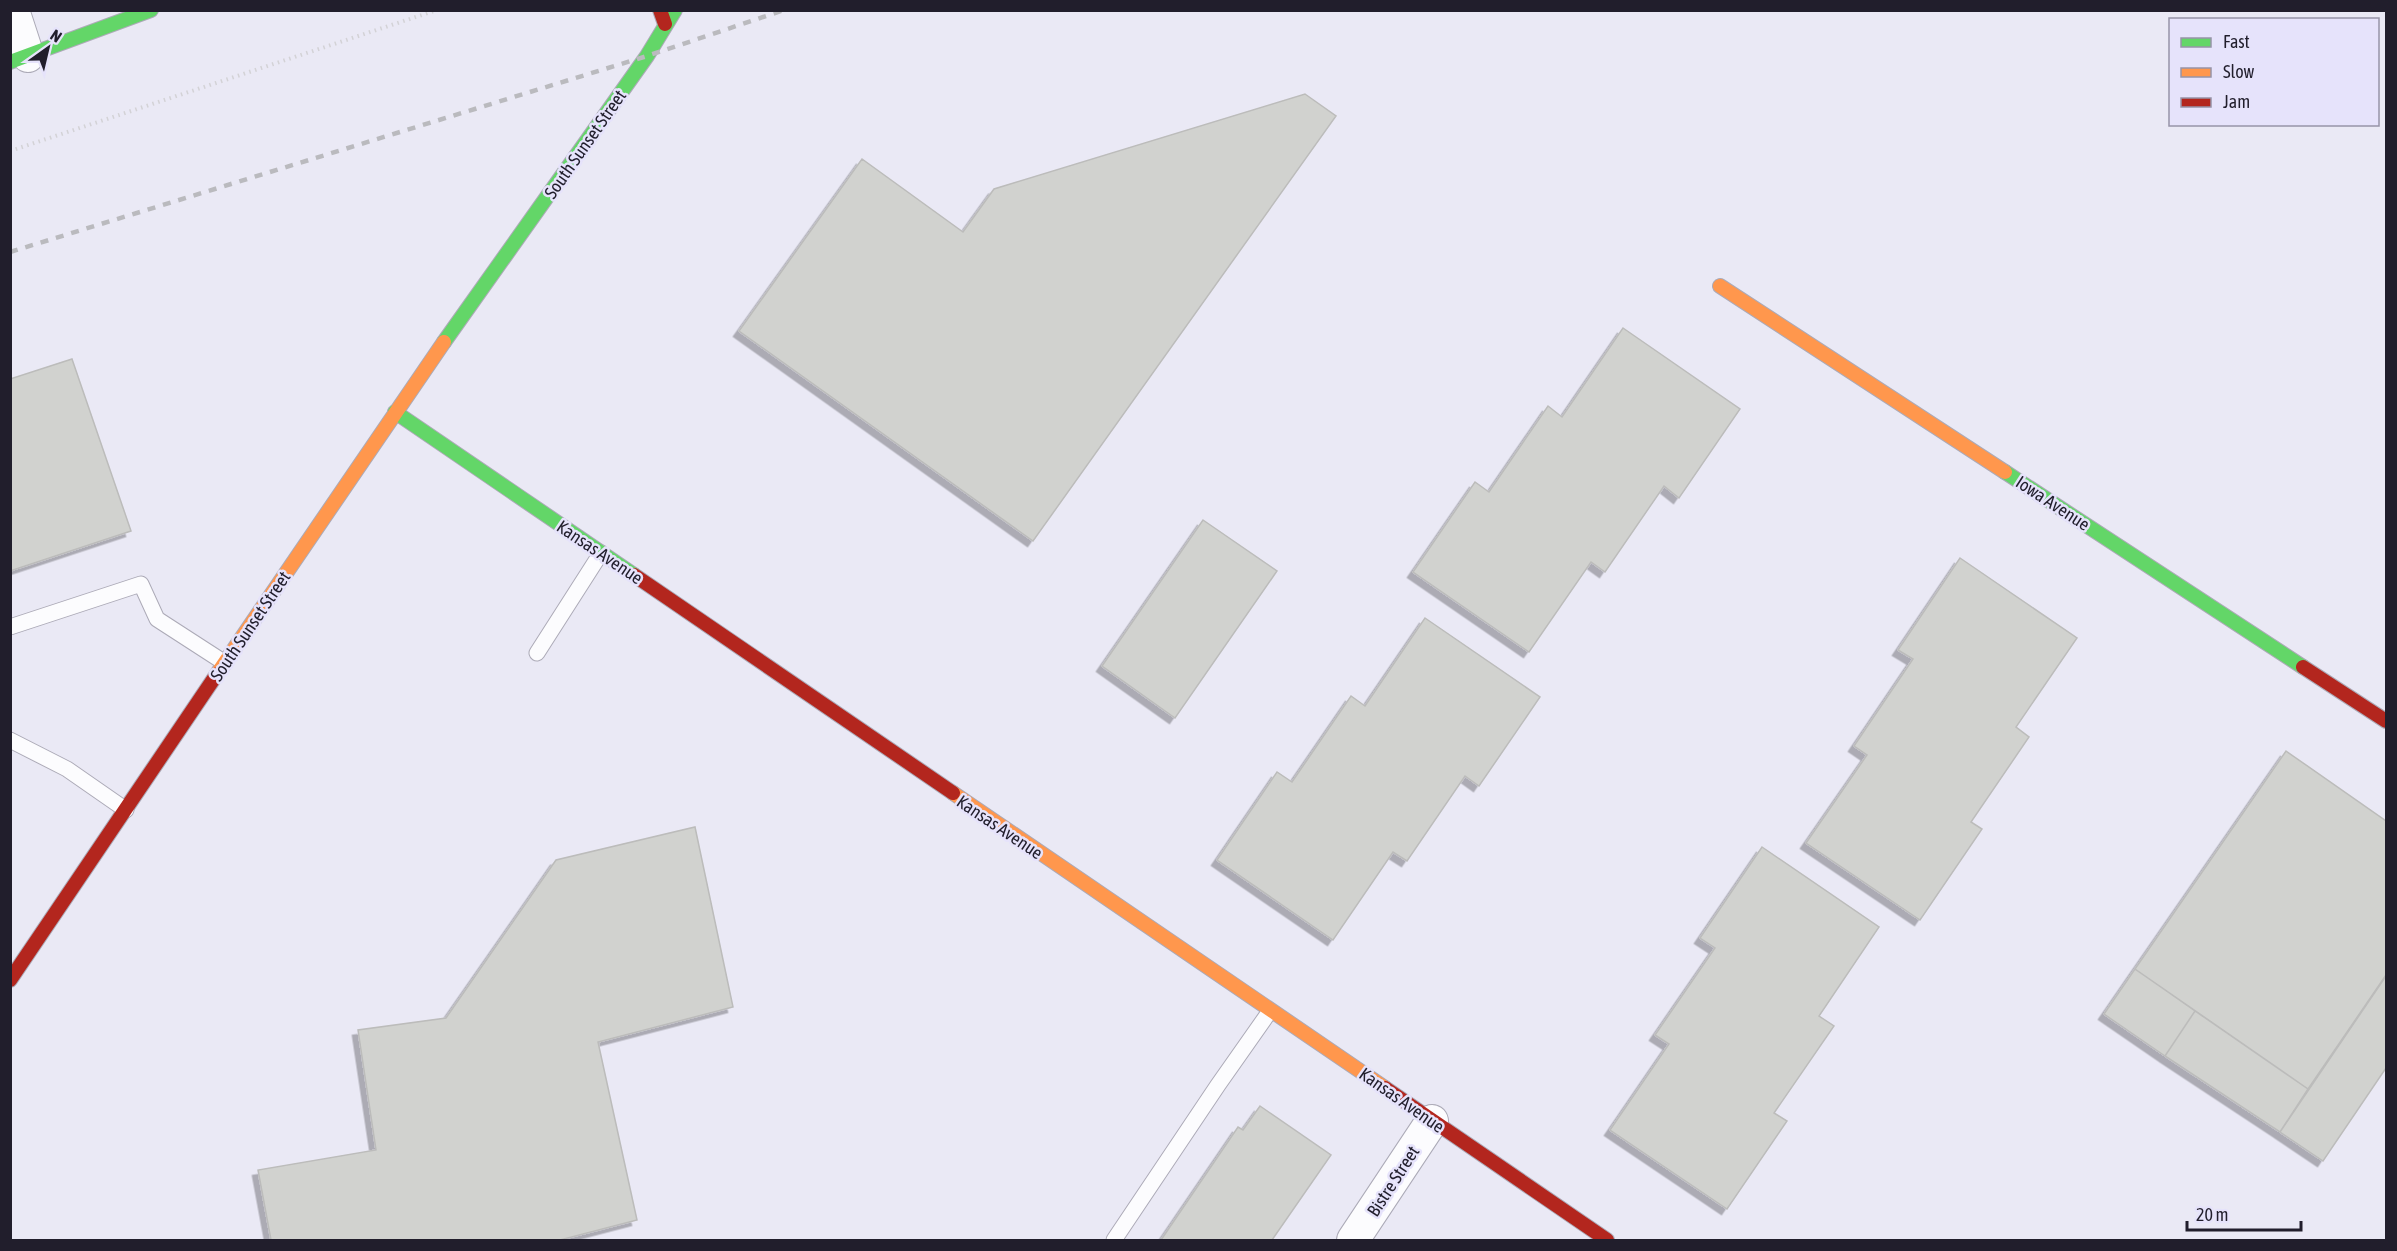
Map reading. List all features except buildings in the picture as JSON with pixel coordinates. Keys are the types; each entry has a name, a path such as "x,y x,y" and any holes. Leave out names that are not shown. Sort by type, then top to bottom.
{"main road":[{"path":"19,59 151,10"},
{"name":"South Sunset Street","path":"10,980 395,412 647,56 663,17 675,10"},
{"name":"South Sunset Street","path":"492,275 614,102"},
{"name":"Iowa Avenue","path":"1720,285 2386,721"},
{"name":"Kansas Avenue","path":"395,412 1607,1240"}],"street":[{"path":"12,10 19,59"},
{"name":"Bistre Street","path":"1353,1240 1432,1121"}],"lane":[{"path":"537,653 601,553"},
{"path":"10,627 141,584 157,619 225,663"},
{"path":"10,740 67,769 126,810"},
{"path":"1114,1240 1270,1011"}],"path":[{"path":"10,151 437,10"}],"railway":[{"path":"10,252 647,56 784,10"}],"traffic: fast":[{"path":"10,62 151,10"},
{"path":"444,342 647,56 675,10"},
{"path":"395,412 634,575"},
{"path":"2005,472 2303,667"}],"traffic: slow":[{"path":"1720,286 2005,472"},
{"path":"217,674 444,342"},
{"path":"953,793 1385,1088"}],"traffic: jam":[{"path":"660,10 665,24"},
{"path":"634,575 953,793"},
{"path":"2303,667 2386,721"},
{"path":"10,980 217,674"},
{"path":"1385,1088 1607,1240"}]}
